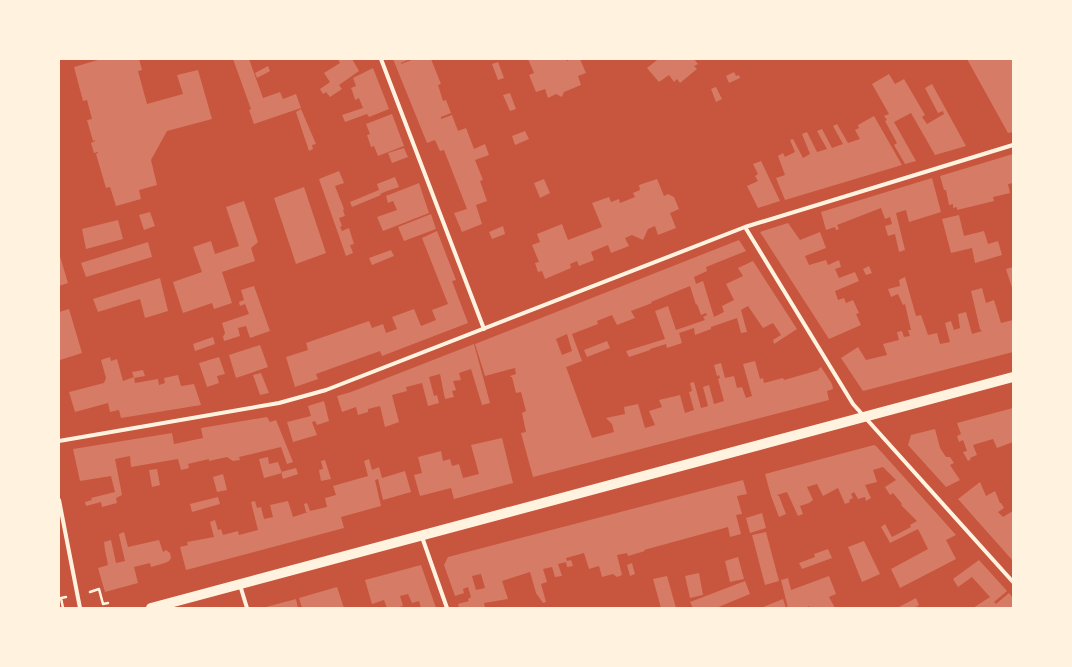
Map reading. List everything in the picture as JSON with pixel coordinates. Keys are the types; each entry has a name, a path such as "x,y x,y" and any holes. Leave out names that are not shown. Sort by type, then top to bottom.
{"main road":[{"path":"151,608 1013,376"}],"street":[{"path":"381,59 484,329"},
{"path":"59,441 279,403 326,390 746,227 1013,144"},
{"path":"746,227 853,404 1013,582"},
{"path":"59,500 80,608"},
{"path":"422,535 447,608"},
{"path":"239,584 247,608"}],"path":[{"path":"90,592 99,589 103,604 108,603"},
{"path":"63,608 61,598 66,597"}],"building":[{"path":"101,59 139,59 142,70 138,71 147,104 183,94 177,75 198,70 212,119 167,131 151,160 157,185 139,190 141,199 116,206 110,187 106,188 96,154 98,152 94,153 91,143 95,140 93,141 87,120 92,119 87,100 83,101 74,67"},
{"path":"233,59 249,59 263,98 280,92 283,99 296,94 301,108 254,124 249,110 251,109"},
{"path":"338,59 352,59 359,71 339,85 342,89 330,97 326,92 323,94 320,89 330,82 324,73 340,63"},
{"path":"393,59 410,59 401,64 414,59 431,59 441,84 438,85 443,101 446,100 451,113 441,117 441,119 452,115 458,131 466,128 474,149 485,144 489,155 475,160 483,180 480,181 487,201 476,205 482,224 462,232 454,213 467,209 444,150 440,151 435,140 427,143"},
{"path":"528,59 566,59 567,61 571,59 580,59 586,73 578,76 581,85 564,92 562,97 556,94 548,98 545,89 536,92 529,75 534,73"},
{"path":"656,59 694,59 698,64 694,66 697,69 680,83 677,79 674,82 669,75 659,82 647,68 657,60"},
{"path":"967,59 1011,59 1013,62 1013,132 1008,133"},
{"path":"498,62 504,78 498,80 492,64"},
{"path":"268,66 270,71 257,78 255,73"},
{"path":"373,68 389,109 369,117 367,114 345,122 342,115 363,108 359,98 355,100 351,88 356,86 353,78"},
{"path":"734,72 736,76 739,75 740,78 729,83 726,76"},
{"path":"889,74 895,84 904,79 925,115 922,117 927,124 944,114 943,111 938,113 925,88 932,84 966,146 935,155 911,113 894,122 916,161 905,164 894,145 897,143 885,121 887,120 884,116 889,114 872,84"},
{"path":"716,87 722,99 716,102 711,89"},
{"path":"510,93 516,109 510,111 503,95"},
{"path":"301,109 316,144 312,145 313,149 309,151 296,112"},
{"path":"392,114 404,146 378,156 374,146 371,147 367,135 370,134 366,124"},
{"path":"874,116 902,165 785,200 776,178 785,175 778,156 783,153 785,157 795,152 790,140 793,139 803,158 810,154 802,134 807,132 817,152 827,149 817,131 822,129 832,148 843,144 833,126 837,124 848,143 860,139 855,130 859,128 858,125"},
{"path":"525,131 529,139 515,145 512,136"},
{"path":"404,148 408,157 392,163 388,153"},
{"path":"1013,154 1013,183 1008,184 1010,193 993,197 994,201 957,210 957,207 953,208 953,204 949,205 946,190 944,190 940,176"},
{"path":"761,161 780,201 758,208 747,186 758,181 755,176 758,174 753,164"},
{"path":"339,171 344,183 335,186 344,209 345,216 339,218 342,226 340,227 342,231 349,228 354,244 350,245 353,253 346,256 319,179"},
{"path":"395,177 399,187 352,207 350,202 379,190 377,184"},
{"path":"932,178 941,212 909,222 906,210 896,213 905,250 899,252 895,234 888,236 885,226 892,224 890,217 885,219 881,208 837,225 839,229 836,230 835,227 826,230 821,212"},
{"path":"544,179 550,193 540,198 534,183"},
{"path":"657,179 664,196 668,194 674,197 679,209 670,213 676,228 658,235 655,226 648,229 643,240 632,235 625,238 629,246 611,253 608,245 591,252 594,260 579,266 577,261 570,264 571,268 545,279 542,271 538,272 535,263 539,262 532,245 540,242 537,234 562,224 568,240 602,227 592,203 609,197 611,202 619,199 620,203 635,197 633,193 640,190 639,185"},
{"path":"419,183 429,213 383,231 377,217 397,210 393,201 388,203 386,196"},
{"path":"304,187 326,253 296,264 274,198"},
{"path":"244,201 258,242 251,248 255,261 222,272 232,303 214,309 212,303 183,313 173,282 202,272 193,247 211,241 215,254 239,246 226,207"},
{"path":"150,212 155,226 144,230 139,215"},
{"path":"431,214 436,229 404,241 398,227"},
{"path":"959,215 964,236 984,231 988,244 998,241 1002,255 975,263 972,248 951,253 942,219"},
{"path":"118,220 123,239 86,249 82,229"},
{"path":"788,223 800,240 820,232 826,248 805,256 809,265 826,260 828,265 839,260 841,267 835,269 839,278 855,272 859,281 835,291 838,300 844,298 846,303 853,300 859,313 856,314 861,325 829,339 760,232"},
{"path":"503,226 505,234 492,239 489,232"},
{"path":"437,231 456,280 452,281 468,323 382,356 380,351 316,374 318,379 295,387 286,357 308,350 306,343 369,321 372,328 383,324 386,333 397,329 392,317 414,309 421,326 436,320 432,310 448,304 422,238"},
{"path":"739,240 746,251 706,267 707,271 694,277 696,284 703,281 714,317 724,312 722,306 734,300 726,284 743,276 738,268 753,261 797,329 774,344 773,340 781,335 773,323 763,328 748,306 741,310 747,332 741,333 737,318 711,327 711,329 695,335 694,328 679,333 682,343 667,348 666,344 629,357 626,351 665,339 655,311 668,306 676,330 705,320 703,317 707,315 706,313 701,315 690,286 631,311 635,318 617,325 612,315 597,321 598,324 572,334 582,361 566,367 592,438 614,432 612,424 606,418 625,414 624,407 638,404 645,428 655,425 649,411 662,407 659,400 680,395 685,413 694,410 689,392 692,391 690,383 694,382 701,408 708,406 703,387 709,385 714,404 724,401 718,379 720,378 719,375 717,376 714,365 721,363 725,378 734,376 737,388 742,387 746,398 752,396 743,364 755,361 760,379 763,378 764,383 783,378 784,380 819,370 818,369 821,367 832,384 833,389 827,391 829,400 533,477 521,433 526,432 522,413 526,411 521,392 516,393 512,377 510,376 516,374 515,368 485,376 475,344","holes":["567,334 572,351 562,355 556,339"]},
{"path":"148,242 152,257 86,277 81,263"},
{"path":"391,250 394,256 372,265 369,258"},
{"path":"59,253 68,283 59,286"},
{"path":"869,266 872,273 866,275 863,269"},
{"path":"1013,267 1013,291 1006,269"},
{"path":"905,277 916,316 921,315 928,335 937,333 940,344 950,342 945,323 951,321 954,330 960,328 958,314 966,312 972,334 982,331 980,329 971,291 982,288 986,303 994,300 1001,323 1013,320 1013,352 863,391 841,358 858,347 866,360 887,355 883,344 899,340 897,332 902,331 904,337 910,336 908,330 911,330 905,304 903,305 898,294 891,297 888,289 900,286 899,280"},
{"path":"160,278 168,311 145,318 140,299 98,312 93,299"},
{"path":"254,286 270,331 250,338 246,326 238,328 240,336 224,341 223,337 225,333 222,323 249,314 245,304 240,306 239,302 244,300 241,290"},
{"path":"69,309 82,353 60,360 59,312"},
{"path":"213,337 215,344 195,351 193,344"},
{"path":"607,341 610,348 587,357 584,350"},
{"path":"474,344 490,403 482,405 471,369 459,373 461,380 453,381 456,390 452,391 454,397 445,399 440,374 429,377 434,396 437,395 439,403 428,406 422,383 406,387 407,391 392,395 399,422 385,427 380,406 368,409 368,412 358,415 356,407 342,412 337,396 351,392"},
{"path":"260,345 268,367 236,378 229,355"},
{"path":"110,357 111,361 117,359 123,381 134,377 135,383 158,379 159,385 165,383 164,378 178,375 181,386 194,384 201,405 121,418 119,410 110,412 108,403 75,412 69,392 104,383 106,378 101,360"},
{"path":"219,357 225,374 217,376 219,383 207,387 199,363"},
{"path":"143,370 145,376 134,378 132,372"},
{"path":"261,373 269,393 260,395 253,375"},
{"path":"324,401 329,421 317,425 315,421 312,422 317,435 293,442 287,422 311,416 308,406"},
{"path":"1013,408 1013,442 997,448 993,439 973,445 977,455 970,458 971,459 968,461 963,452 967,451 963,440 959,442 957,436 961,434 957,423"},
{"path":"267,417 270,422 276,420 293,462 287,464 281,447 239,457 240,460 233,461 227,457 209,461 209,459 188,464 189,468 181,470 178,459 131,467 130,456 115,459 122,495 116,498 117,503 102,507 101,502 86,506 85,502 92,500 91,498 115,492 111,476 80,481 73,449 172,433 174,444 203,438 201,428"},
{"path":"935,429 940,448 946,457 950,457 954,463 950,465 960,480 946,487 908,445 911,435"},
{"path":"502,438 513,483 454,499 451,488 420,496 414,475 422,473 418,457 441,451 443,461 450,459 452,466 459,464 463,478 479,474 471,445"},
{"path":"874,445 956,535 946,540 956,559 900,588 891,569 928,549 918,529 890,543 881,527 885,524 892,537 911,527 910,525 917,521 901,505 902,504 893,493 890,495 885,487 896,480 883,467 873,470 877,482 865,485 871,498 866,501 865,497 858,499 854,492 851,494 853,498 849,500 850,502 845,504 838,488 823,496 817,484 807,487 813,500 800,506 803,514 798,516 787,492 777,495 779,496 786,514 779,517 765,474"},
{"path":"268,457 269,464 278,462 282,473 264,478 259,459"},
{"path":"369,459 372,470 379,467 382,478 405,471 411,492 383,500 378,479 375,480 381,506 341,517 344,528 186,570 180,547 188,545 187,542 214,537 210,522 215,520 218,530 221,529 223,535 238,531 239,535 258,530 251,502 255,501 257,508 261,507 264,519 273,517 270,505 288,501 293,517 308,512 306,512 304,504 307,503 310,511 327,507 325,498 336,495 333,486 368,476 364,461"},
{"path":"325,460 331,479 321,481 319,470 323,469 321,461"},
{"path":"296,468 298,474 283,479 281,472"},
{"path":"157,469 160,485 152,487 149,470"},
{"path":"223,474 227,490 217,492 213,477"},
{"path":"743,480 747,494 737,496 742,514 736,515 741,534 730,537 728,527 644,550 645,551 628,556 627,553 617,555 622,575 617,577 613,574 602,577 599,566 589,569 584,553 566,558 567,561 571,560 573,566 567,567 566,562 558,564 562,576 555,577 552,567 543,569 547,582 541,584 546,602 543,603 536,593 530,572 502,581 508,599 484,603 485,608 459,608 458,604 469,601 468,599 471,597 468,587 463,589 464,593 455,596 444,565 448,557","holes":["481,574 485,588 476,590 472,576"]},
{"path":"980,482 986,496 995,491 1004,508 998,512 1003,517 1013,511 1013,561 958,499"},
{"path":"218,497 220,504 192,512 190,504"},
{"path":"762,513 766,528 750,533 746,518"},
{"path":"124,532 128,547 159,540 163,552 166,550 170,553 171,558 165,563 151,567 150,563 134,567 138,583 105,592 98,568 108,565 104,542 111,540 116,563 125,561 119,535"},
{"path":"766,532 779,581 765,585 752,535"},
{"path":"864,541 880,574 862,582 848,547"},
{"path":"828,549 832,558 802,569 799,563 815,557 814,554"},
{"path":"738,557 744,579 730,582 725,561"},
{"path":"979,560 1007,591 994,602 996,604 1009,593 1013,598 1013,608 973,608 990,597 972,577 958,587 953,579"},
{"path":"632,563 635,574 630,576 627,565"},
{"path":"421,565 436,608 421,608 419,601 412,603 408,594 400,596 403,606 387,608 384,600 372,604 365,580"},
{"path":"699,573 703,595 690,598 685,576"},
{"path":"667,576 676,608 661,608 653,579"},
{"path":"829,576 836,594 829,597 835,608 810,608 809,606 806,608 788,608 781,580 788,578 791,590"},
{"path":"745,581 750,594 716,608 693,608 690,602"},
{"path":"337,587 344,608 302,608 299,598"},
{"path":"916,598 919,605 914,608 897,608"},
{"path":"296,599 298,608 262,608"},
{"path":"783,599 786,608 761,608"}]}
